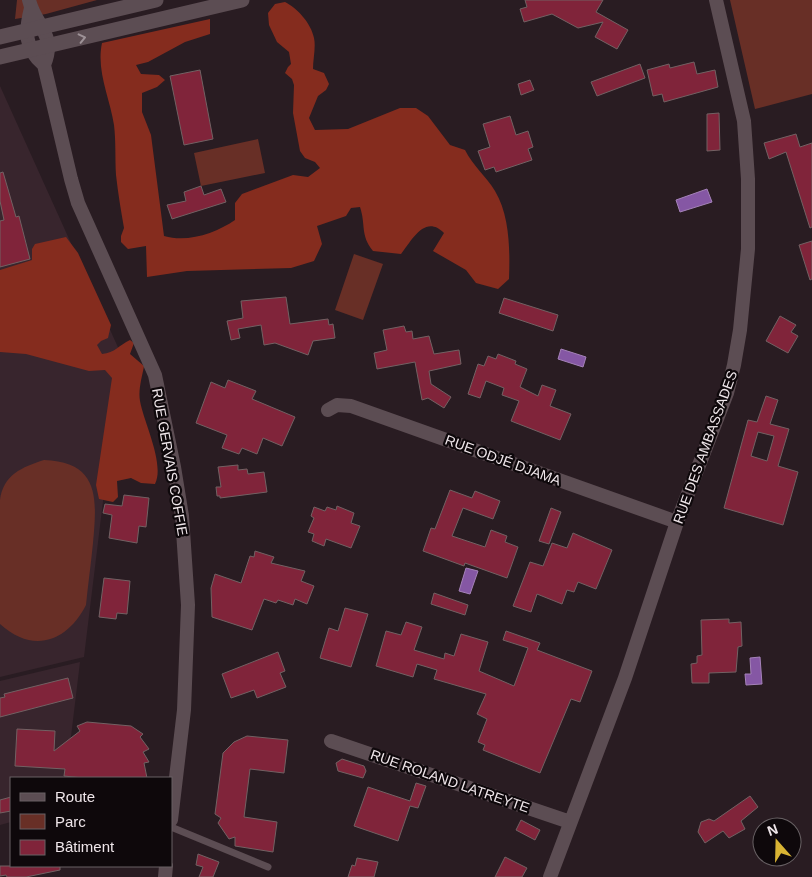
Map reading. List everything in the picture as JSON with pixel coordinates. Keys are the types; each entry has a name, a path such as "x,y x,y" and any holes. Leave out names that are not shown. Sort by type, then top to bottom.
{"main road":[{"path":"0,37 156,0"},
{"path":"0,57 242,0"}],"street":[{"name":"RUE DES AMBASSADES","path":"550,877 625,678 678,522 727,393 734,365 740,330 748,249 748,179 744,121 716,0"},
{"path":"30,4 43,26 49,46 49,53 44,65 30,50 26,30 30,4"},
{"name":"RUE GERVAIS COFFIE","path":"44,65 70,179 101,255 150,360 162,404 173,458 182,524 188,605 184,710 172,812"},
{"name":"RUE ODJÉ DJAMA","path":"328,410 337,405 351,406 678,522"},
{"name":"RUE ROLAND LATREYTE","path":"331,741 570,822"}],"lane":[{"path":"172,827 268,867"}],"shaded area":[{"path":"285,2 299,12 310,27 315,42 313,69 324,73 329,84 326,90 318,96 309,118 315,130 348,129 400,108 416,108 428,116 450,145 465,150 495,191 504,211 509,245 509,279 498,289 476,283 466,270 433,251 444,233 431,226 414,236 401,254 373,251 366,240 360,207 351,208 346,216 317,226 322,244 314,261 291,268 187,271 147,277 146,246 128,249 121,242 124,228 116,175 114,125 102,74 102,43 210,19 210,34 185,42 148,62 136,65 141,74 159,75 165,80 157,87 142,93 142,112 151,135 164,236 183,238 201,236 211,233 235,220 235,203 242,194 293,175 308,177 320,168 315,162 305,158 300,151 293,113 294,85 292,79 285,73 291,64 289,52 277,42 269,25 268,13 275,4"},
{"path":"0,86 121,354 84,657 0,677"},
{"path":"707,189 712,202 680,212 676,200"},
{"path":"66,237 78,253 111,325 108,338 97,345 102,354 114,350 130,340 134,343 130,354 144,366 140,401 156,455 157,476 155,484 141,483 131,478 117,481 118,497 113,502 99,499 96,485 112,378 105,370 89,371 26,354 0,352 0,270 32,260 32,249 35,244"},
{"path":"561,349 586,357 583,367 558,359"},
{"path":"466,568 478,571 470,594 459,591"},
{"path":"760,657 762,684 746,685 745,674 751,674 750,658"},
{"path":"80,662 66,777 10,777 10,822 0,825 0,681"}],"green space":[{"path":"17,0 97,0 46,14 15,19"},
{"path":"730,0 812,0 812,94 755,109"},
{"path":"258,139 265,173 201,186 194,153"},
{"path":"354,254 383,264 363,320 335,310"},
{"path":"44,460 62,462 76,468 85,476 91,486 95,512 86,605 69,628 48,640 37,641 25,639 12,633 0,624 0,500 2,491 9,478 21,469"}],"building":[{"path":"525,0 603,0 596,12 628,30 617,49 595,37 603,22 578,28 552,14 524,22 520,9 527,7"},
{"path":"694,62 697,74 715,70 718,87 664,102 662,94 653,96 647,70 669,64 670,68"},
{"path":"640,64 645,78 597,96 591,82"},
{"path":"200,70 213,139 184,145 170,76"},
{"path":"530,80 534,90 521,95 518,84"},
{"path":"719,113 720,150 707,151 707,114"},
{"path":"510,116 516,135 528,131 533,147 528,149 532,160 496,172 494,167 485,170 478,151 490,147 483,124"},
{"path":"796,134 800,147 812,143 812,227 810,228 786,152 769,159 764,143"},
{"path":"3,172 16,217 19,216 30,259 0,267 0,221 4,220 0,201 0,173"},
{"path":"201,186 204,195 221,189 226,202 172,219 167,205 186,201 184,192"},
{"path":"812,241 812,279 810,280 799,245"},
{"path":"286,297 290,324 328,319 329,325 333,324 335,338 313,341 308,355 275,343 264,345 261,325 238,329 240,338 231,340 227,321 243,318 241,301"},
{"path":"504,298 558,315 553,331 499,313"},
{"path":"780,316 796,325 791,332 798,336 788,353 766,341"},
{"path":"404,326 406,332 412,331 413,339 429,336 434,354 459,350 461,364 429,371 431,384 451,397 444,408 428,398 422,400 415,362 377,369 374,353 387,350 383,330"},
{"path":"498,354 516,361 515,364 527,369 520,387 538,396 542,385 556,390 550,406 571,414 560,440 511,421 519,401 502,395 504,388 486,381 480,398 468,394 478,364 484,366 488,356 496,359"},
{"path":"228,380 256,391 252,399 295,417 282,446 263,438 257,454 242,448 239,454 222,448 227,435 196,423 211,382 225,388"},
{"path":"766,396 778,400 770,424 789,429 778,466 798,472 783,525 724,508 748,420 757,422","holes":["758,432 774,436 767,461 751,456"]},
{"path":"238,465 238,470 247,469 248,474 264,472 267,492 220,498 220,496 217,496 216,487 221,487 218,467"},
{"path":"450,490 472,498 475,491 500,501 493,519 463,508 452,536 485,547 491,530 507,536 505,542 518,547 507,578 465,563 464,566 423,551 431,528 435,529"},
{"path":"124,495 149,498 146,527 139,526 137,543 109,538 112,515 103,513 105,504 122,506"},
{"path":"337,506 354,513 351,523 360,526 351,548 326,539 324,546 312,541 314,534 308,532 314,518 311,516 314,507 325,511 327,507 336,510"},
{"path":"551,508 561,512 549,544 539,541"},
{"path":"573,533 612,550 596,589 578,582 574,592 567,590 562,604 537,594 531,612 513,606 530,562 543,566 552,543 567,548"},
{"path":"255,551 274,557 271,563 305,571 301,581 314,586 307,604 295,599 293,605 278,600 276,603 264,599 252,630 212,617 211,588 215,574 241,583 250,556 254,557"},
{"path":"104,578 130,581 127,614 117,613 116,619 99,617"},
{"path":"434,593 468,605 465,615 431,604"},
{"path":"345,608 368,614 351,667 320,658 329,628 338,631"},
{"path":"729,619 729,623 741,622 742,646 738,647 736,672 709,673 709,683 692,683 691,664 697,663 697,656 702,655 701,620"},
{"path":"406,622 422,627 414,650 444,659 445,653 454,656 461,634 488,642 479,671 514,686 528,648 503,640 506,631 540,643 537,650 592,671 580,702 571,699 540,773 483,750 485,745 478,742 487,719 477,714 486,694 434,679 437,670 417,664 413,677 376,666 386,631 401,635"},
{"path":"278,652 285,671 280,673 286,687 257,698 254,690 231,698 222,674"},
{"path":"68,678 73,698 0,717 0,698 5,697 4,694"},
{"path":"87,722 131,726 143,734 140,737 149,749 143,752 149,762 144,763 147,777 74,777 64,776 65,769 15,766 17,729 55,731 54,751 80,731 77,726"},
{"path":"247,736 288,740 284,773 250,769 244,817 277,822 273,852 235,846 235,837 229,839 218,823 221,818 215,814 223,753 234,742"},
{"path":"342,759 364,766 366,771 363,778 338,771 336,763"},
{"path":"416,783 426,786 418,808 410,806 398,841 354,826 368,787 410,801"},
{"path":"750,796 758,807 741,821 745,829 729,838 723,831 705,843 698,832 701,822 709,819 714,821"},
{"path":"10,797 10,811 0,813 0,800"},
{"path":"521,820 540,830 535,840 516,830"},
{"path":"198,854 219,862 213,877 199,877 203,867 196,865"},
{"path":"505,857 527,868 522,877 495,877"},
{"path":"357,858 378,862 374,877 348,877 352,865 355,866"},
{"path":"0,866 60,867 60,870 26,877 0,876"}]}
